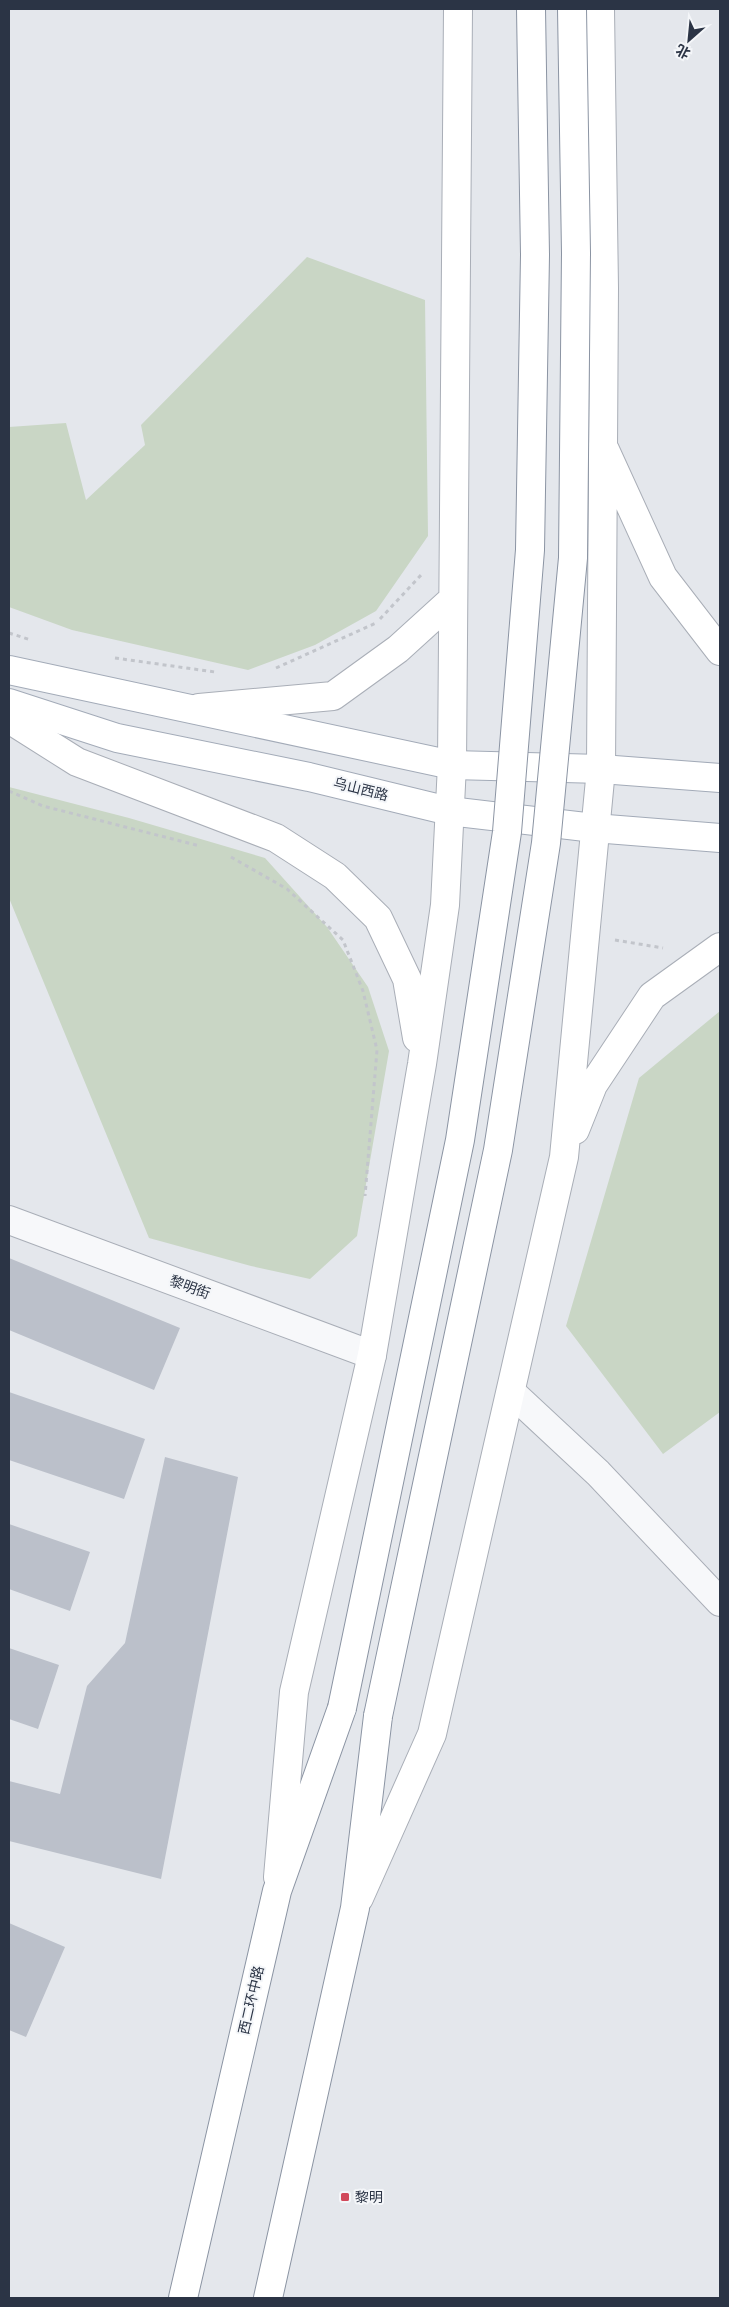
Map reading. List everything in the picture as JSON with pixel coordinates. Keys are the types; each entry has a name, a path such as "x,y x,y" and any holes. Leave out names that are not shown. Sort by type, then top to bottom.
{"main road":[{"path":"277,1891 294,1692 372,1355 422,1064 445,905 452,765 458,9"},
{"name":"西二环中路","path":"183,2298 277,1891 342,1708 460,1140 506,832 530,550 535,255 531,9"},
{"path":"268,2298 355,1908 378,1716 498,1150 546,842 573,558 576,253 572,9"},
{"path":"355,1908 432,1734 512,1392 564,1157 601,769 604,288 600,9"},
{"path":"602,442 663,577 720,651"},
{"path":"191,708 333,696 398,649 453,599"},
{"path":"9,670 452,765 601,769 720,778"},
{"name":"乌山西路","path":"9,703 117,738 309,776 449,811 594,828 720,838"},
{"path":"9,719 78,762 276,838 335,876 378,918 408,979 422,1064"},
{"path":"564,1157 593,1085 652,996 720,947"}],"street":[{"name":"黎明街","path":"9,1220 372,1355"},
{"path":"512,1392 598,1473 720,1602"}],"path":[{"path":"271,670 377,623 422,573"},
{"path":"9,633 36,641"},
{"path":"110,657 225,674"},
{"path":"9,791 43,806 201,846"},
{"path":"228,855 287,890 343,940 363,991 377,1050 365,1199"}],"green space":[{"path":"307,257 425,300 428,536 376,611 315,645 248,670 72,630 9,607 9,427 66,423 86,500 145,445 141,425"},
{"path":"9,787 129,818 265,858 327,927 368,987 389,1051 357,1236 310,1279 251,1266 149,1238 9,898"},
{"path":"720,1011 720,1412 663,1454 566,1326 639,1078"}],"building":[{"path":"9,1258 180,1328 154,1390 9,1330"},
{"path":"9,1392 145,1439 124,1499 9,1460"},
{"path":"165,1457 238,1477 161,1879 9,1841 9,1781 60,1794 87,1686 125,1643"},
{"path":"9,1524 90,1552 70,1611 9,1589"},
{"path":"9,1648 59,1665 38,1729 9,1719"},
{"path":"9,1923 65,1947 26,2037 9,2030"}],"place":[{"name":"黎明","path":"345,2197"}]}
